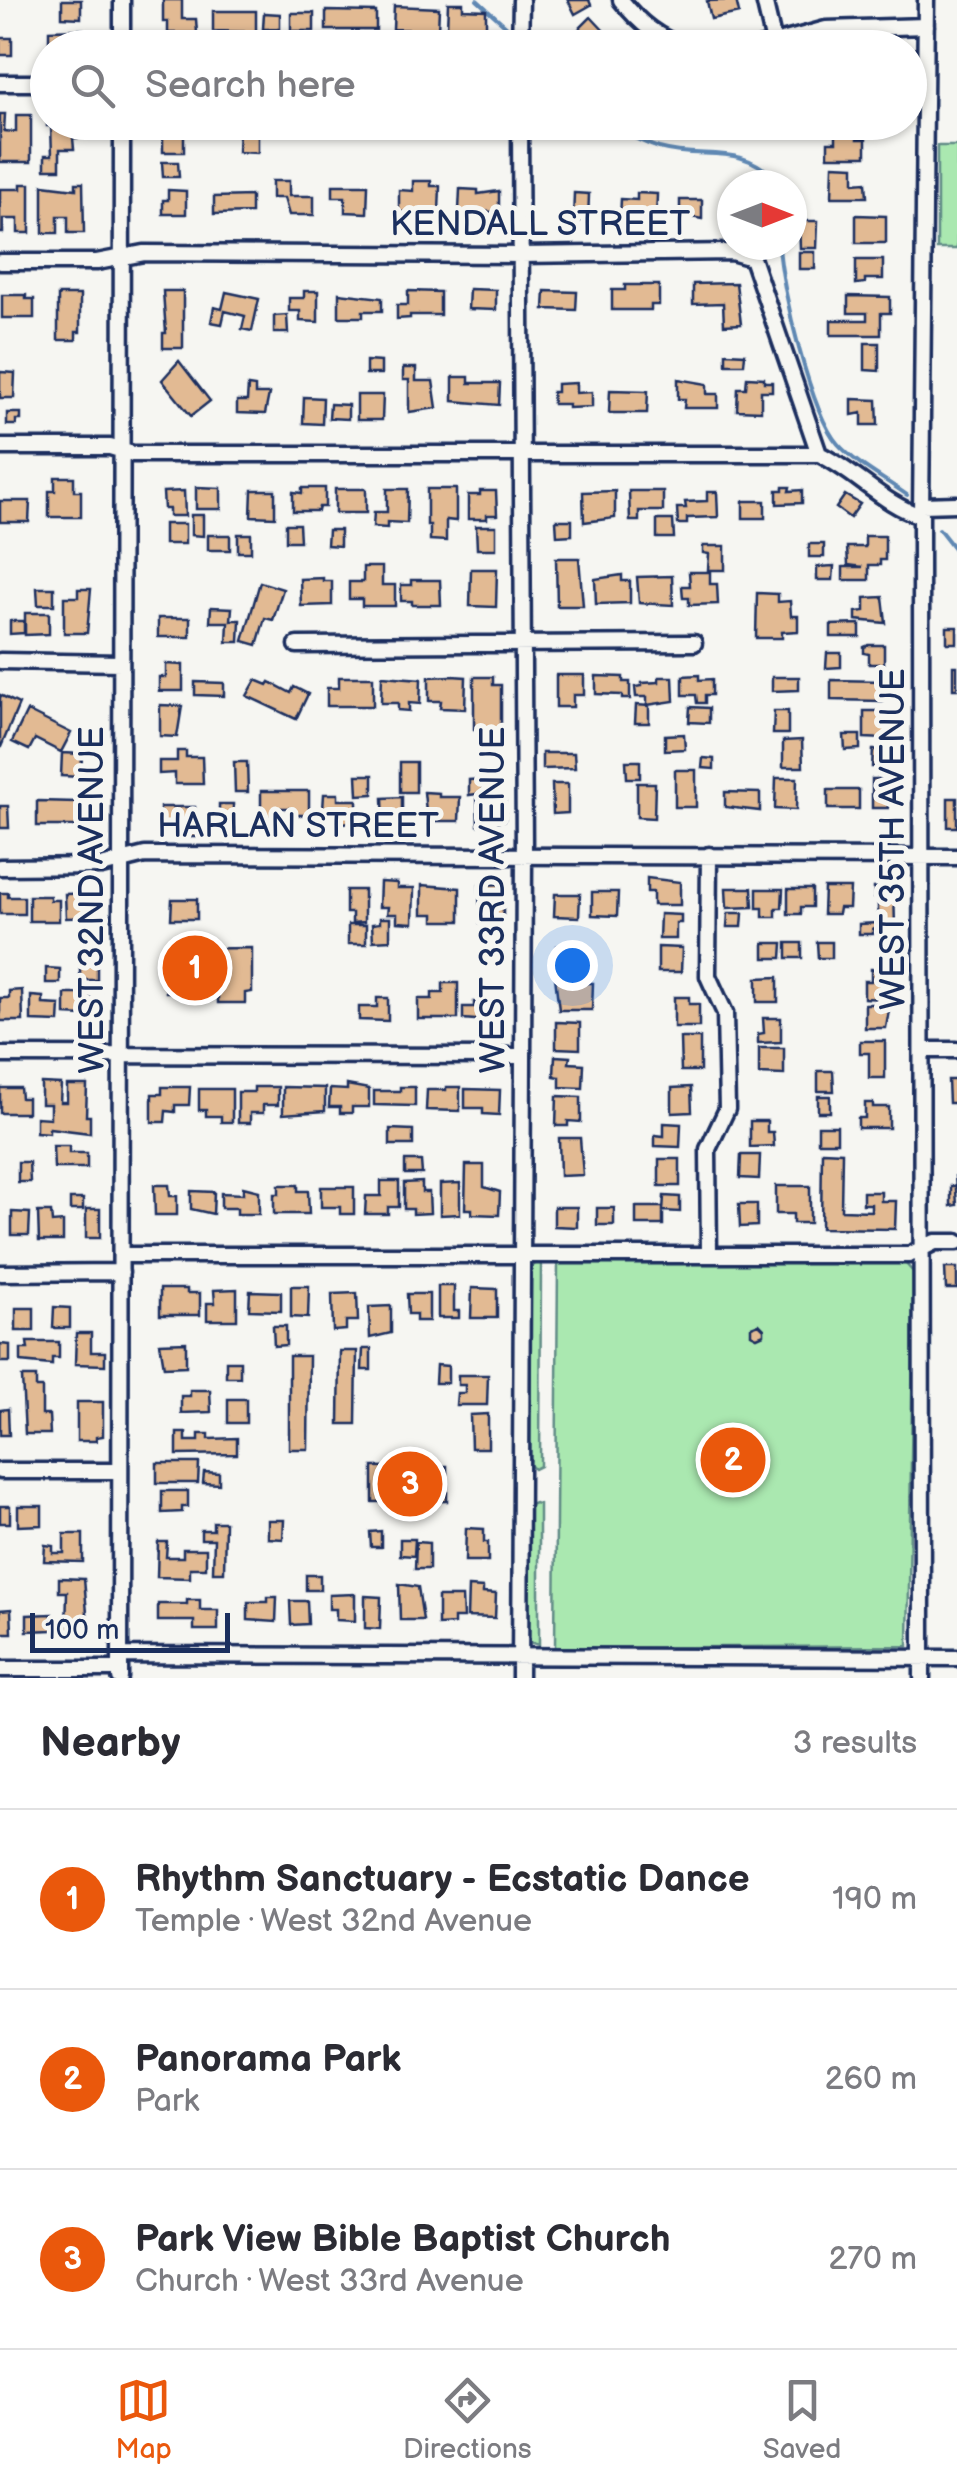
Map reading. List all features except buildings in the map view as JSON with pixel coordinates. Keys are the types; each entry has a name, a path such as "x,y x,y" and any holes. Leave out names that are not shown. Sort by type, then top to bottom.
{"street":[{"path":"122,0 122,30"},
{"path":"520,0 520,30"},
{"path":"620,0 651,30"},
{"path":"764,0 771,30"},
{"name":"WEST 35TH AVENUE","path":"926,0 926,30"},
{"path":"829,30 926,26"},
{"path":"0,83 30,83"},
{"name":"WEST 32ND AVENUE","path":"121,1667 122,140"},
{"name":"WEST 33RD AVENUE","path":"520,140 524,854 520,1678"},
{"name":"WEST 35TH AVENUE","path":"922,1678 925,140"},
{"name":"KENDALL STREET","path":"0,262 97,262 144,253 730,252 752,258 819,454"},
{"path":"0,447 110,447 153,454 819,454 842,465 906,512 957,504"},
{"path":"297,645 694,643"},
{"path":"0,661 121,663"},
{"name":"HARLAN STREET","path":"0,867 101,866 145,855 957,857"},
{"path":"709,855 708,976 726,1013 727,1109 708,1149 709,1254"},
{"path":"922,1050 957,1050"},
{"path":"0,1055 522,1056"},
{"path":"122,1254 909,1255 935,1242 957,1242"},
{"path":"0,1273 121,1272"},
{"path":"0,1472 120,1471"},
{"path":"0,1670 520,1657 957,1658"}],"green space":[{"path":"937,146 957,146 957,249 937,249"},
{"path":"685,1258 905,1263 914,1273 908,1646 555,1648 558,1263"},
{"path":"537,1262 541,1264 540,1466 534,1469 530,1465 531,1268"},
{"path":"539,1504 539,1645 529,1642 528,1636 529,1505"}],"waterway":[{"path":"477,0 507,27"},
{"path":"637,140 676,152 735,156 765,170"},
{"path":"781,260 799,349 828,429 853,458 907,495"},
{"path":"939,529 957,552"}],"place":[{"name":"Rhythm Sanctuary - Ecstatic Dance","path":"195,968"},
{"name":"Panorama Park","path":"733,1460"},
{"name":"Park View Bible Baptist Church","path":"410,1484"}]}
